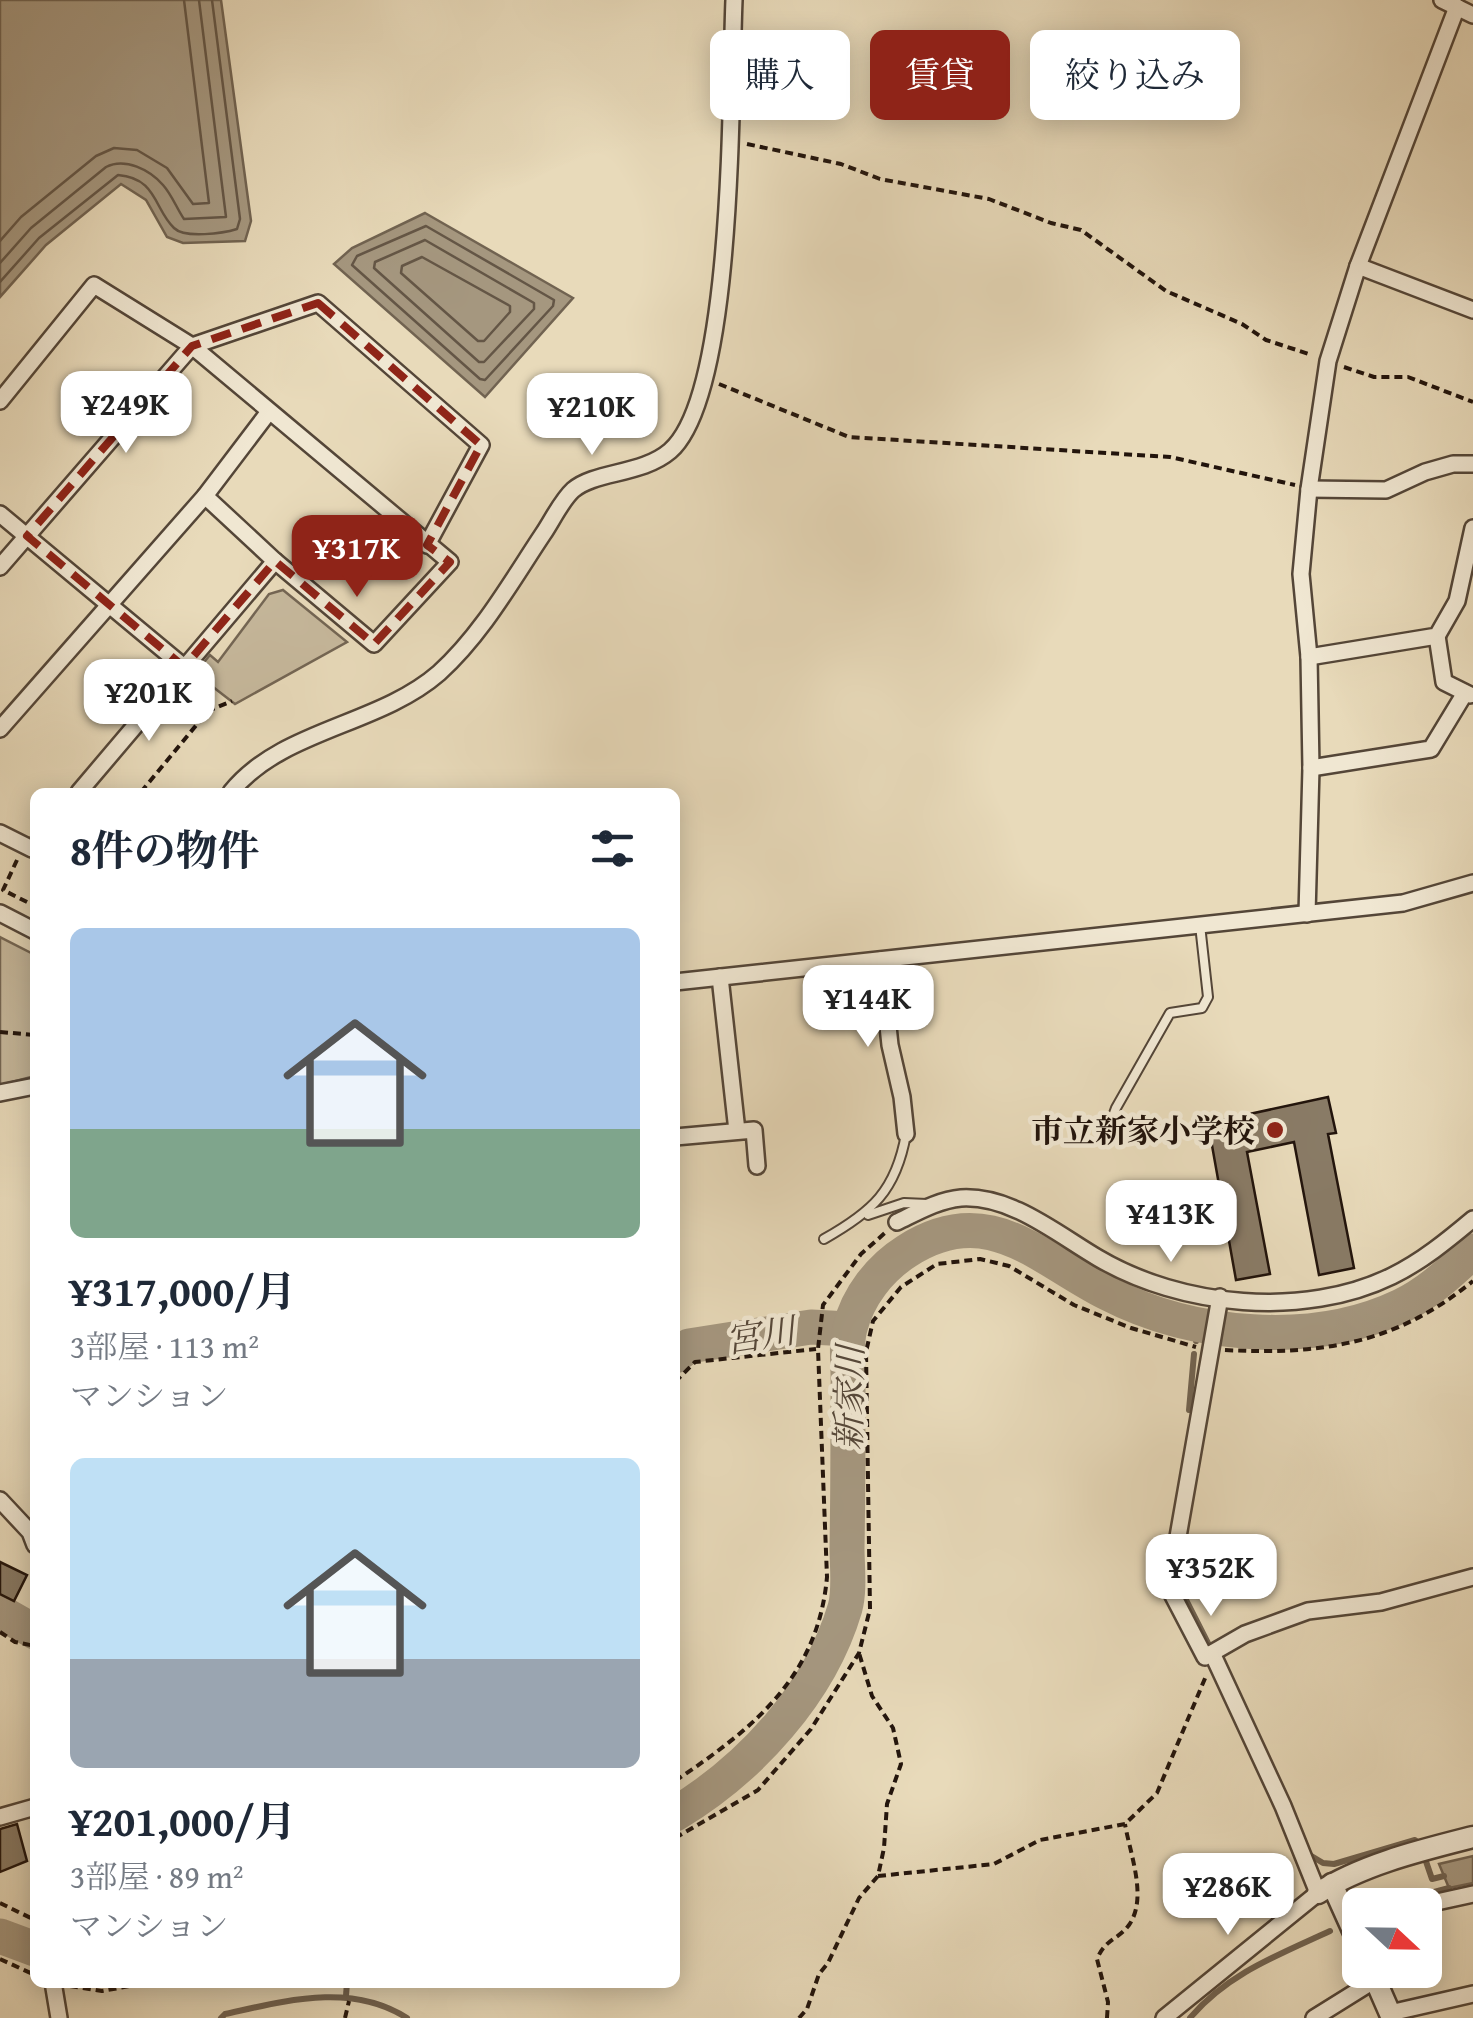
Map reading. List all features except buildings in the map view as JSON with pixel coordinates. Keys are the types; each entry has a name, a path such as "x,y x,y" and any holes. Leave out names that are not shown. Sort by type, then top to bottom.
{"street":[{"path":"234,788 270,758 390,705 438,674 479,630 572,491 650,464 670,451 686,432 700,400 720,291 734,0"},
{"path":"1306,914 1309,657 1301,574 1328,361 1358,266 1458,7"},
{"path":"1358,266 1473,310"},
{"path":"0,401 94,286 192,346 450,562 374,644 205,496"},
{"path":"0,567 192,346 318,303 481,444 427,545"},
{"path":"0,729 205,496 268,413"},
{"path":"1310,488 1386,490 1425,472 1452,464 1473,464"},
{"path":"0,514 184,667"},
{"path":"1310,768 1431,750 1469,695 1444,682 1437,636 1456,601 1473,528"},
{"path":"82,788 274,560"},
{"path":"1309,657 1437,636"},
{"path":"0,833 30,848"},
{"path":"680,982 1402,904 1473,883"},
{"path":"0,913 30,928"},
{"path":"882,960 890,1045 906,1134"},
{"path":"720,978 737,1132"},
{"path":"0,1093 30,1087"},
{"path":"680,1137 754,1130 757,1166"},
{"path":"896,1222 960,1198 988,1200 1028,1215 1134,1276 1176,1290 1220,1298 1300,1301 1349,1293 1393,1276 1446,1242 1473,1219"},
{"path":"1220,1298 1169,1588 1209,1655 1325,1888 1342,1913"},
{"path":"0,1500 30,1532"},
{"path":"1209,1655 1245,1634 1308,1612 1381,1602 1473,1577"},
{"path":"0,1817 30,1808"},
{"path":"1164,2018 1325,1888 1423,1851 1473,1837"},
{"path":"1442,1901 1473,1894"},
{"path":"54,1988 59,2018"},
{"path":"1314,2018 1355,1988"},
{"path":"1379,1988 1391,2016 1473,1994"}],"lane":[{"path":"1106,1138 1116,1108 1170,1013 1202,1008 1208,997 1200,924"},
{"path":"861,1218 890,1184 902,1160 906,1134"},
{"path":"824,1240 881,1208 904,1203 936,1204"}],"path":[{"path":"728,140 842,164 880,179 989,200 1051,224 1081,230 1166,291 1242,324 1266,340 1374,377 1408,377 1473,402"},
{"path":"704,378 849,437 1170,457 1310,488"},
{"path":"143,788 208,711 232,701"},
{"path":"28,850 4,890 30,903"},
{"path":"0,1032 30,1035"},
{"path":"680,1777 750,1728 780,1696 800,1667 824,1609 828,1576 818,1349 823,1305 862,1254 896,1222"},
{"path":"680,1835 758,1790 811,1729 859,1653 870,1609 866,1352 873,1321 902,1287 938,1264 980,1260 1009,1266 1074,1304 1182,1344 1282,1353 1326,1350 1382,1335 1440,1308 1473,1281"},
{"path":"680,1377 695,1362 818,1349"},
{"path":"0,1632 15,1642 30,1645"},
{"path":"799,2018 807,2009 819,1974 859,1898 878,1876 887,1804 902,1764 893,1728 872,1696 859,1653"},
{"path":"878,1876 994,1864 1040,1840 1124,1824 1157,1793 1206,1675 1209,1655"},
{"path":"1108,2018 1097,1960 1111,1938 1133,1920 1139,1902 1124,1824"},
{"path":"0,1903 30,1918"},
{"path":"0,1959 30,1974"},
{"path":"66,1988 119,1988"},
{"path":"345,2018 348,2001"}],"highlighted area":[{"path":"318,303 481,445 427,545 450,562 374,644 275,561 184,667 27,536 192,346"}],"shaded area":[{"path":"283,590 347,642 235,704 195,673 210,655 218,662 269,594"},
{"path":"0,937 30,952 30,1077 0,1085"}],"water":[{"path":"0,0 221,0 251,221 245,241 183,243 167,237 146,200 121,184 46,245 0,297"},
{"path":"425,213 573,298 485,397 334,264 352,248"},
{"path":"1473,1856 1473,1883 1449,1888 1439,1864"}],"waterway":[{"name":"新家川","path":"680,1811 730,1775 779,1726 800,1699 834,1639 848,1586 849,1335 864,1294 897,1258 936,1236 988,1232 1012,1239 1107,1293 1176,1320 1214,1328 1292,1332 1330,1328 1401,1306 1430,1289 1473,1251"},
{"path":"1196,1341 1197,1322"},
{"name":"宮川","path":"680,1352 689,1346 811,1327 849,1329"},
{"path":"1189,1410 1194,1354"},
{"path":"1178,1584 1208,1643"},
{"name":"宮川","path":"0,1612 30,1629"},
{"path":"1308,1854 1323,1863 1334,1864 1415,1840 1432,1879 1444,1876"},
{"path":"1442,1890 1449,1888"},
{"path":"1190,2018 1237,1977 1330,1931"},
{"name":"新家川","path":"0,1936 30,1947"},
{"path":"346,1996 347,1988"},
{"path":"221,2018 294,2000 341,1997 386,2007 407,2018"}],"place":[{"name":"市立新家小学校","path":"1275,1130"}]}
